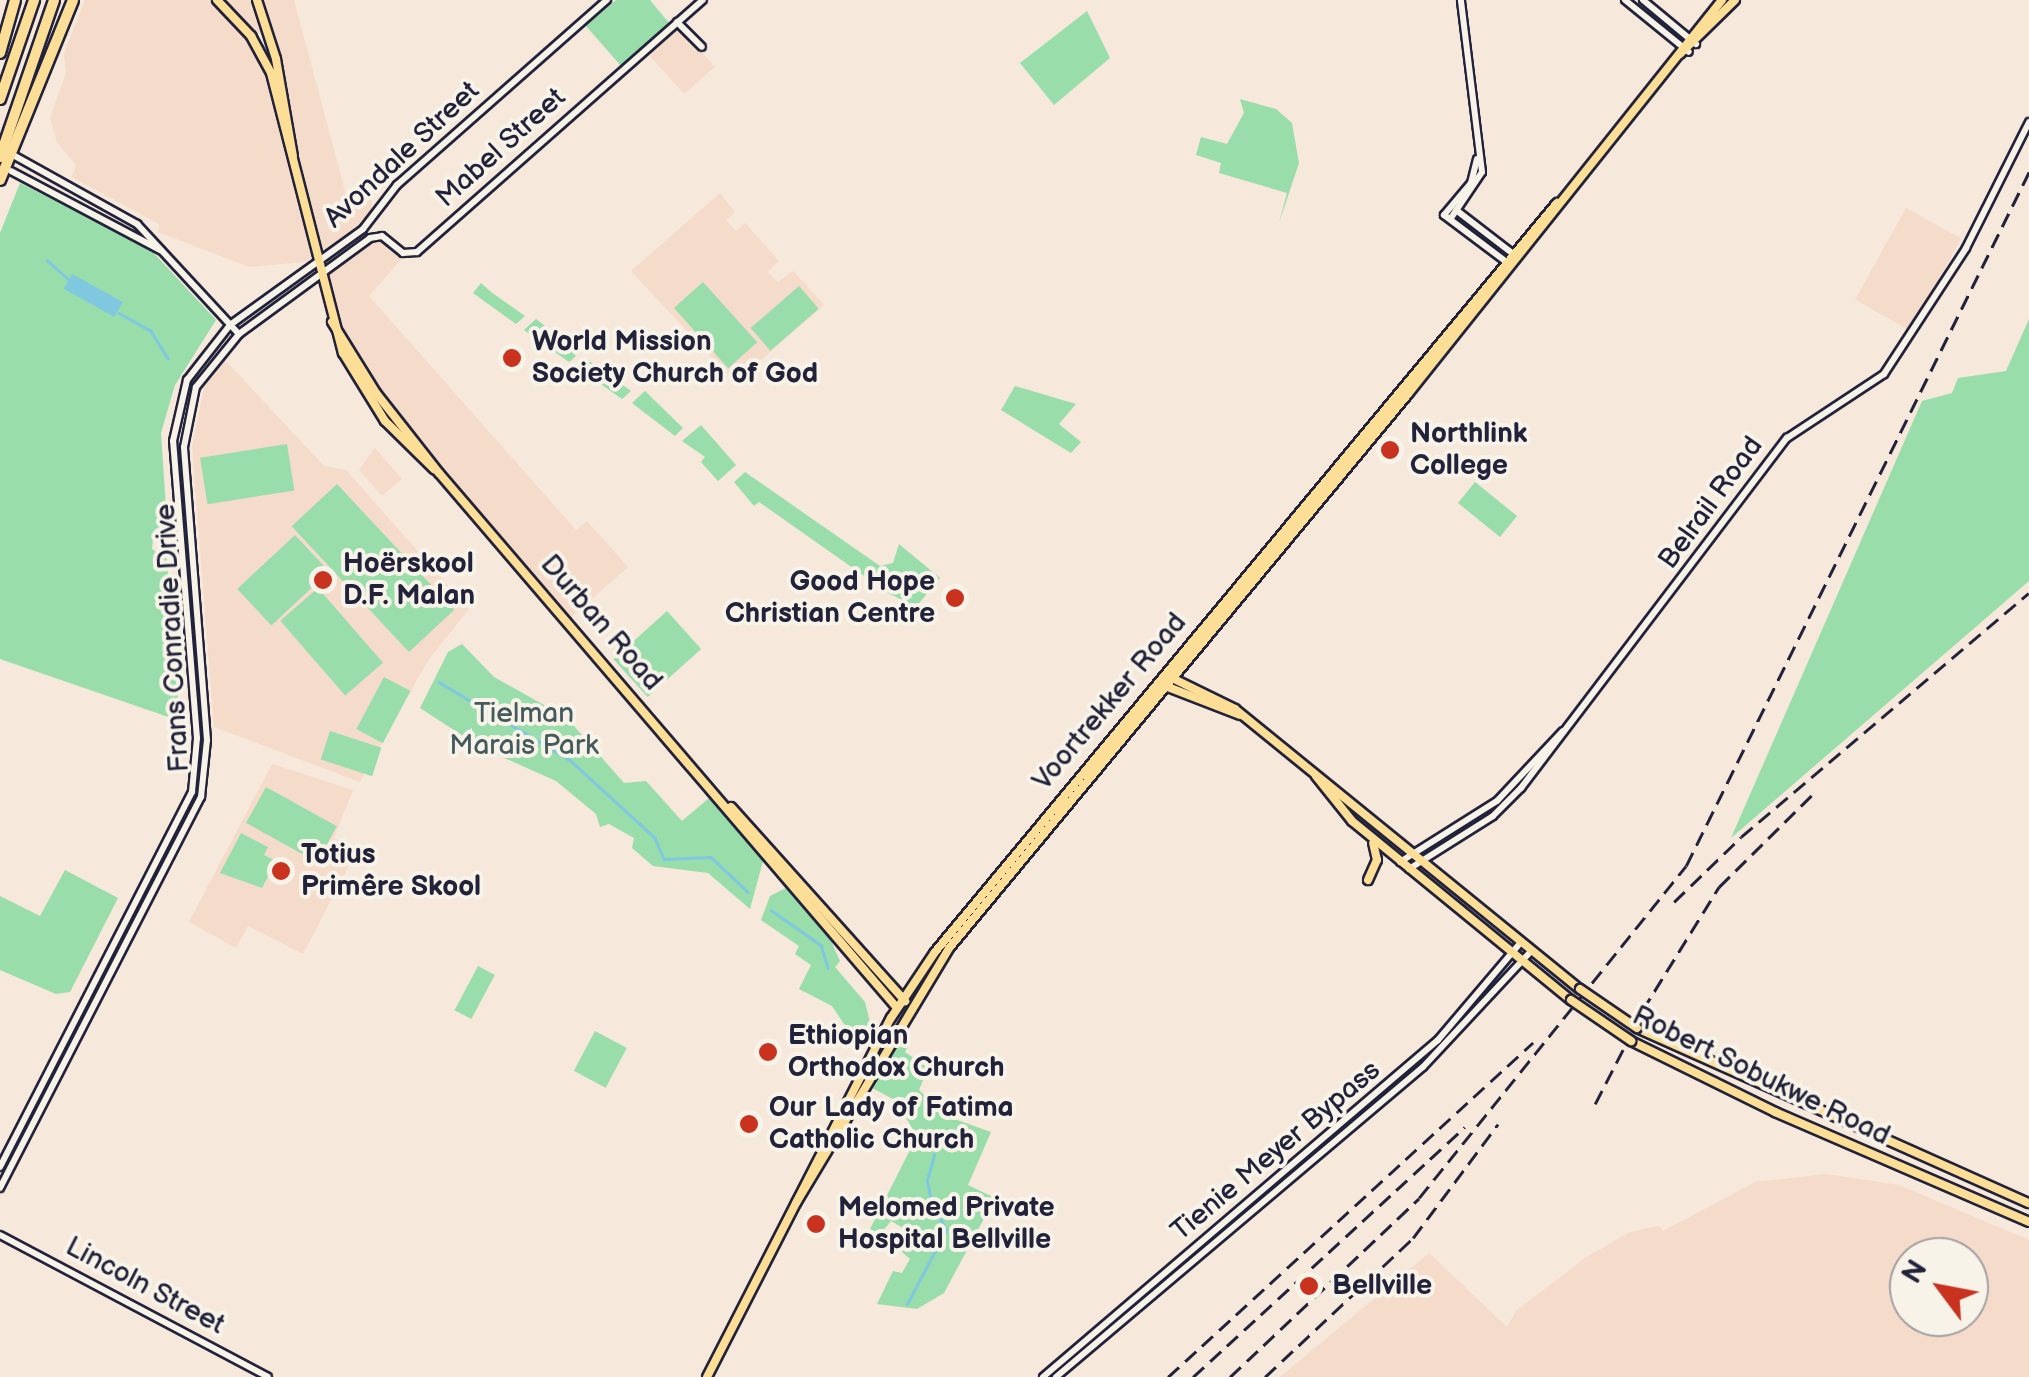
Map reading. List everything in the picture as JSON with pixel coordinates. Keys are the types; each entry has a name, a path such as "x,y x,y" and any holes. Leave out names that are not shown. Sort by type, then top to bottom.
{"highway":[{"path":"0,53 14,0"},
{"path":"0,99 34,0"},
{"path":"0,157 54,0"},
{"path":"0,180 73,0"}],"main road":[{"name":"Durban Road","path":"217,0 251,36 271,73 293,156"},
{"name":"Durban Road","path":"257,0 266,24 332,322 350,368 379,413 438,472 910,1006"},
{"name":"Avondale Street","path":"316,262 362,229 397,185 607,0"},
{"name":"Mabel Street","path":"320,275 376,236 403,252 416,252 703,0"},
{"path":"1461,0 1482,176"},
{"path":"1625,0 1683,50"},
{"path":"1643,0 1692,40"},
{"path":"1692,40 1722,0"},
{"path":"1512,259 1683,50 1735,0"},
{"path":"677,22 702,47"},
{"path":"251,36 266,24"},
{"name":"Belrail Road","path":"1408,869 1493,816 1568,727 1787,438 1862,395 1891,366 1966,248 2029,122"},
{"path":"1454,209 1474,178 1477,148"},
{"path":"15,156 126,216 238,334"},
{"path":"11,171 165,253"},
{"path":"1462,195 1482,176"},
{"path":"1482,176 1447,217 1512,259"},
{"path":"1454,209 1512,259"},
{"name":"Voortrekker Road","path":"707,1377 902,998 1165,679 1420,380 1512,259"},
{"name":"Voortrekker Road","path":"796,1203 910,1006 961,934 1394,396 1512,259"},
{"name":"Frans Conradie Drive","path":"0,1166 192,792 197,745 174,427 197,360 230,325 316,262"},
{"name":"Frans Conradie Drive","path":"0,1188 201,798 207,740 184,431 196,387 238,334 320,275"},
{"path":"1394,396 1420,380"},
{"name":"Robert Sobukwe Road","path":"1165,679 1240,715 1531,951 1637,1028 2029,1203"},
{"name":"Belrail Road","path":"1400,862 1497,801 1568,727"},
{"name":"Robert Sobukwe Road","path":"1316,776 1366,833 1408,869 1571,1000 1630,1041 1745,1098 2029,1222"},
{"name":"Durban Road","path":"728,804 905,1016"},
{"path":"1366,833 1378,854 1368,880"},
{"name":"Tienie Meyer Bypass","path":"1044,1377 1404,1070 1521,942"},
{"name":"Tienie Meyer Bypass","path":"1056,1377 1423,1067 1531,951"},
{"name":"Lincoln Street","path":"0,1236 268,1377"}],"shaded area":[{"path":"85,0 294,0 348,202 372,196 372,217 305,262 249,267 158,232 159,224 72,177 76,165 57,142 50,118 66,73 64,54","holes":["265,32 275,57 289,151 270,73 252,37"]},
{"path":"680,28 715,67 684,94 650,55"},
{"path":"720,193 735,212 726,220 736,231 745,223 779,261 767,272 778,282 793,271 824,305 735,383 631,271"},
{"path":"1906,208 1961,239 1910,330 1855,300"},
{"path":"378,236 406,254 369,296 576,530 587,521 628,567 569,619 376,393 340,328 320,275"},
{"name":"Hoërskool D.F. Malan","path":"225,360 324,466 346,470 469,609 427,662 360,782 214,727 192,446 204,388"},
{"path":"375,448 402,479 382,496 359,470"},
{"name":"Totius Primêre Skool","path":"272,764 353,790 334,838 357,850 303,954 248,926 236,948 189,922"},
{"path":"1826,1174 1899,1185 2029,1240 2029,1377 1280,1377 1429,1253 1507,1327 1516,1311 1585,1258 1630,1232 1659,1226 1663,1231 1755,1182"}],"green space":[{"path":"616,0 650,0 669,23 621,66 586,26"},
{"path":"1087,11 1110,58 1054,105 1020,63"},
{"path":"1240,99 1276,109 1292,123 1299,163 1279,223 1287,193 1219,173 1221,163 1196,155 1201,137 1227,144 1244,113"},
{"path":"20,183 150,249 216,320 175,385 161,433 167,523 154,530 152,549 167,559 180,721 0,659 0,233"},
{"path":"703,282 757,342 728,368 674,308"},
{"path":"481,283 525,316 516,324 473,293"},
{"path":"799,286 819,309 770,351 751,328"},
{"path":"536,319 576,356 569,362 524,330"},
{"path":"2029,319 2029,581 1731,838 1922,401 1952,393 1958,378 2006,371"},
{"path":"586,359 631,391 622,399 578,368"},
{"path":"1015,386 1076,404 1059,424 1081,442 1071,453 1001,410"},
{"path":"645,391 683,428 675,436 632,403"},
{"path":"701,425 736,465 718,481 701,462 705,457 682,441"},
{"path":"287,444 294,490 207,504 200,458"},
{"path":"745,472 880,566 893,563 899,544 940,578 916,607 890,594 759,502 754,506 734,482"},
{"path":"1475,482 1517,516 1500,537 1458,503"},
{"path":"337,484 454,610 409,652 292,526"},
{"path":"295,535 329,572 271,625 237,589"},
{"path":"318,588 383,663 345,696 280,621"},
{"path":"667,611 701,649 648,697 613,659"},
{"name":"Tielman Marais Park","path":"462,644 494,677 567,718 624,783 646,781 682,821 709,798 763,861 750,909 708,873 653,866 632,848 634,838 609,824 600,827 596,814 556,781 480,747 420,708 448,652"},
{"path":"384,677 410,691 383,743 356,729"},
{"path":"330,731 381,748 372,776 321,760"},
{"path":"266,787 337,826 317,862 246,823"},
{"path":"241,833 268,847 264,855 276,861 262,888 220,873"},
{"path":"65,870 118,898 70,992 56,994 0,970 0,896 40,916"},
{"path":"786,888 831,941 840,961 835,967 865,1002 871,1026 860,1048 832,1006 799,989 811,965 795,954 799,946 761,920 770,896"},
{"path":"478,966 495,975 471,1019 455,1010"},
{"path":"595,1031 627,1048 606,1088 574,1071"},
{"path":"898,1036 910,1042 905,1052 928,1068 919,1090 946,1116 991,1132 968,1185 995,1198 944,1293 917,1309 877,1304 893,1271 902,1273 910,1259 902,1252 912,1233 891,1221 880,1234 870,1229 917,1136 895,1100 872,1088"}],"water":[{"path":"72,274 123,302 114,317 64,289"}],"waterway":[{"path":"47,260 68,279"},
{"path":"119,313 151,331 168,358"},
{"path":"439,682 570,760 655,838 664,859 711,857 748,892"},
{"path":"771,910 821,945 828,968"},
{"path":"931,1202 927,1181 934,1155"},
{"path":"907,1304 946,1230 932,1205"}],"railway":[{"path":"1230,1377 1419,1198 1686,866 2029,172"},
{"path":"1674,902 1741,837 2029,593"},
{"path":"1642,1011 1719,887 1814,793"},
{"path":"1595,1104 1631,1034"},
{"path":"1168,1377 1533,1042"},
{"path":"1265,1377 1413,1238 1498,1124"},
{"path":"1193,1377 1465,1127"}],"place":[{"name":"World Mission Society Church of God","path":"512,358"},
{"name":"Northlink College","path":"1390,450"},
{"name":"Hoërskool D.F. Malan","path":"323,580"},
{"name":"Good Hope Christian Centre","path":"955,598"},
{"name":"Totius Primêre Skool","path":"281,871"},
{"name":"Ethiopian Orthodox Church","path":"768,1052"},
{"name":"Our Lady of Fatima Catholic Church","path":"749,1124"},
{"name":"Melomed Private Hospital Bellville","path":"816,1224"},
{"name":"Bellville","path":"1309,1286"}]}
